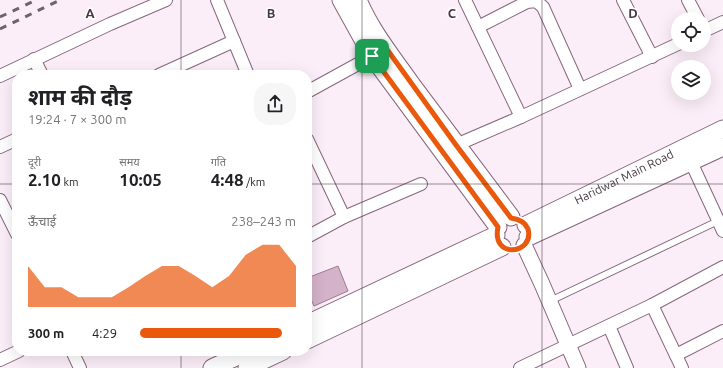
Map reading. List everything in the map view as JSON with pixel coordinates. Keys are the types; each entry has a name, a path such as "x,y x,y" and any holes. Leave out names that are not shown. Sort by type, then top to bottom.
{"main road":[{"path":"342,0 513,235"},
{"path":"358,0 376,34 379,52 456,145 513,235"},
{"name":"Haridwar Main Road","path":"312,337 723,129"},
{"name":"Haridwar Main Road","path":"312,322 513,235 691,162 723,147"},
{"path":"212,368 238,356"},
{"path":"247,368 272,356"}],"street":[{"path":"0,76 34,59 166,0"},
{"path":"217,0 246,70"},
{"path":"465,0 521,117"},
{"path":"623,0 652,57"},
{"path":"688,0 694,12"},
{"path":"478,27 527,2 536,1 543,7 580,89"},
{"path":"711,28 723,22"},
{"path":"170,70 234,42"},
{"path":"456,145 521,117 671,48"},
{"path":"312,89 379,52"},
{"path":"34,59 40,70"},
{"path":"0,147 12,141"},
{"path":"312,155 344,217"},
{"path":"691,162 720,226"},
{"path":"312,234 344,217 421,184"},
{"path":"0,201 12,224"},
{"path":"513,235 550,301 569,368"},
{"path":"513,235 535,287 564,347 578,368"},
{"path":"520,368 652,305 723,267"},
{"path":"652,305 682,368"},
{"path":"608,326 627,368"},
{"path":"676,355 723,330"},
{"path":"0,360 12,354"},
{"path":"74,356 80,368"}],"lane":[{"path":"550,301 720,226"}],"building":[{"path":"338,266 348,291 314,306 312,301 312,276"}],"railway":[{"path":"0,17 36,0"},
{"path":"0,29 60,0"}],"route":[{"path":"386,48 511,218 519,219 526,225 528,237 527,241 521,248 512,250 502,247 496,235 498,227 488,216 372,56 386,48"}]}
